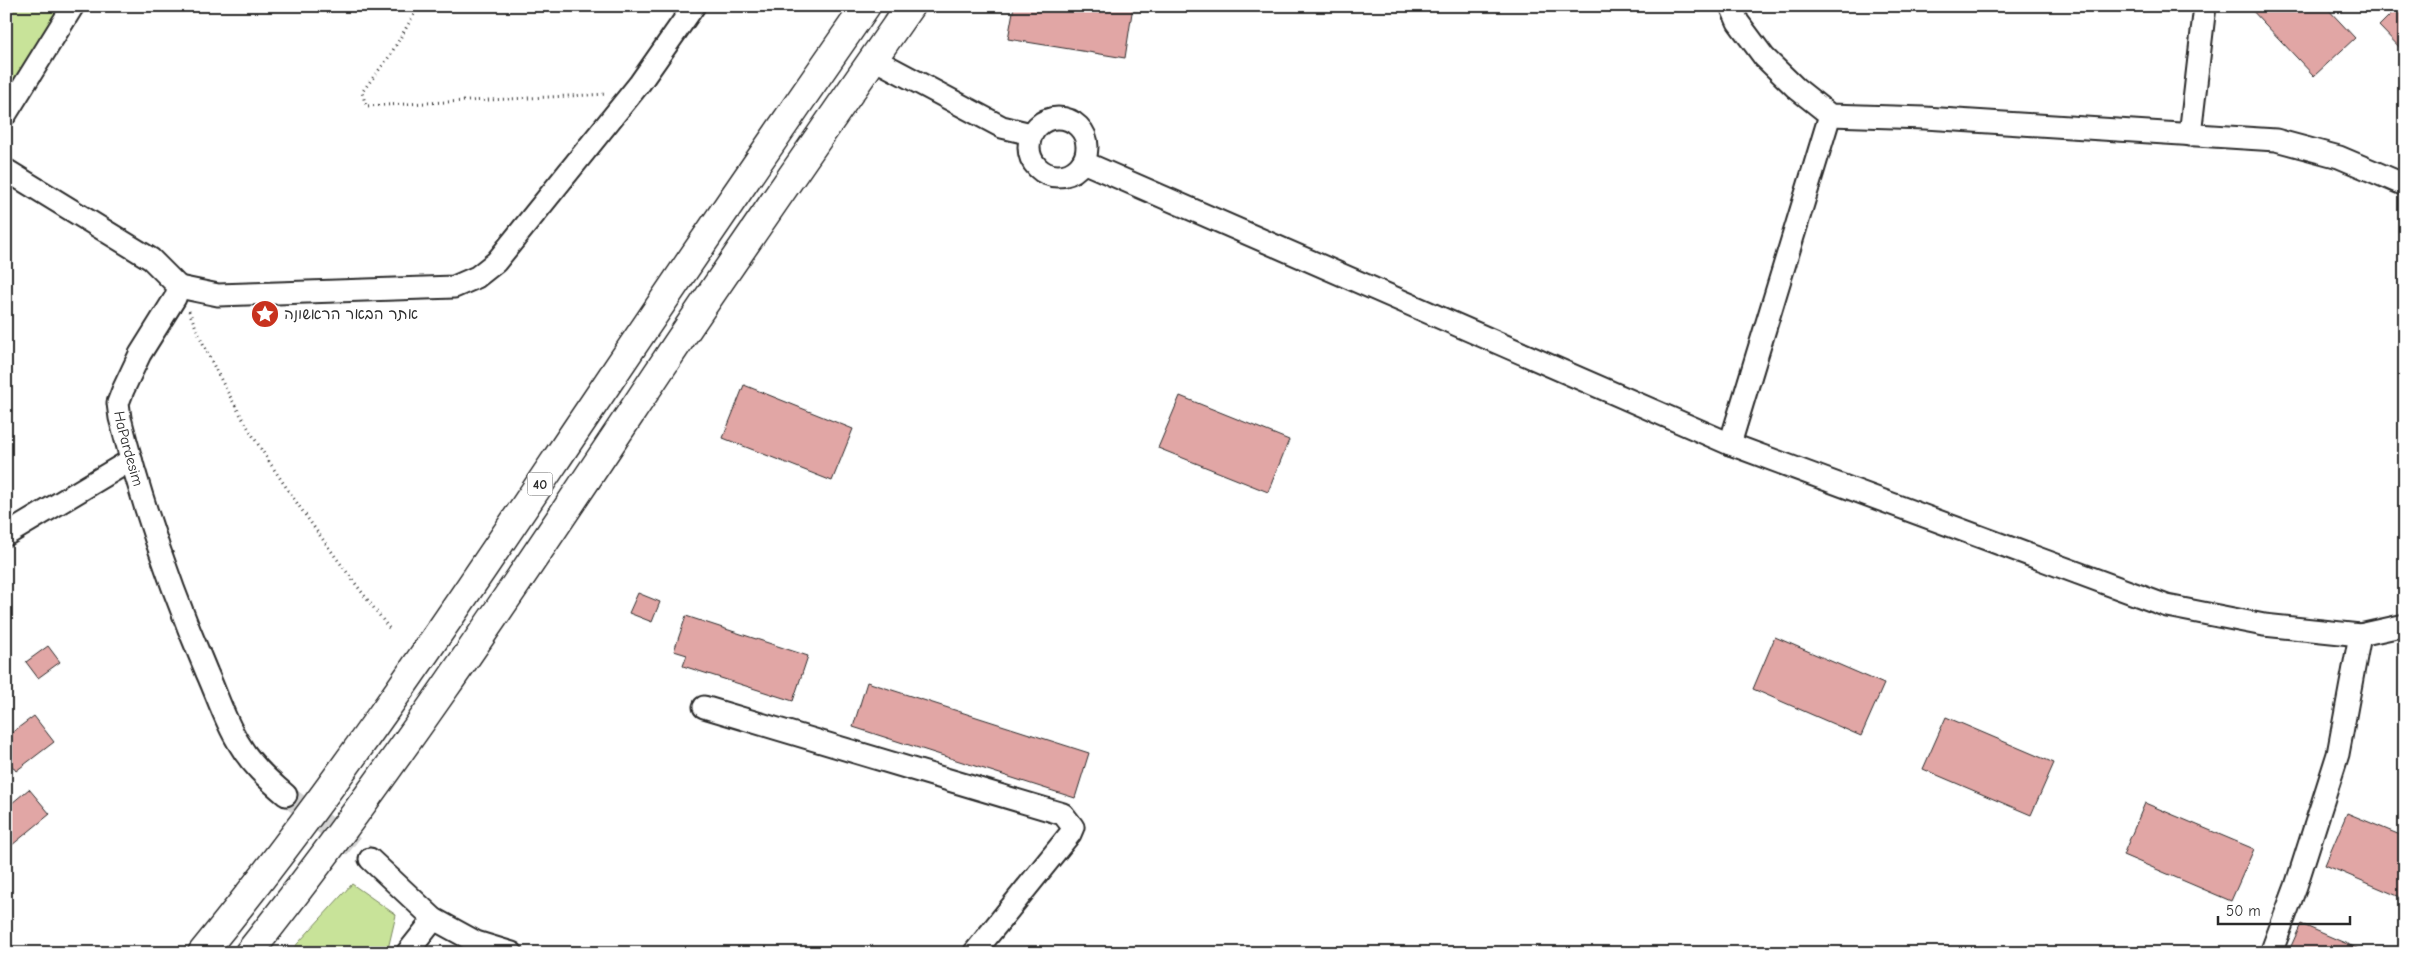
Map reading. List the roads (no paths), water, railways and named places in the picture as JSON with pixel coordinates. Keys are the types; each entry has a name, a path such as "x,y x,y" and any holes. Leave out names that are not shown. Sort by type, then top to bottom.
{"highway":[{"name":"40","path":"202,953 323,795 434,642 708,232 866,6"},
{"name":"40","path":"248,953 368,795 464,662 738,253 910,6"}],"street":[{"path":"6,114 73,6"},
{"path":"6,170 151,259 179,287 218,295 454,287 477,277 496,262 632,92 694,6"},
{"path":"1731,6 1738,22 1764,57 1796,88 1830,116 1924,118 2276,140 2339,157 2405,185"},
{"path":"2190,135 2205,6"},
{"path":"874,58 1002,127 1031,134"},
{"path":"1730,444 1830,116"},
{"path":"1063,118 1072,121 1085,135 1086,154 1082,162 1068,174 1048,174 1040,170 1029,153 1031,134 1045,121 1063,118"},
{"path":"1082,162 1730,444 2167,606 2264,624 2360,634 2405,625"},
{"name":"HaPardesim","path":"179,287 175,298 140,354 118,404 120,418 131,460 192,638 238,742 258,771 286,795"},
{"path":"6,535 131,460"},
{"path":"2271,953 2296,886 2338,754 2360,634"},
{"path":"704,707 1064,814 1073,827 1070,834 974,953"},
{"path":"370,859 434,919 476,942 512,953"},
{"path":"407,953 434,919"}],"tunnel":[{"path":"286,795 370,859"}],"place":[{"name":"אתר הבאר הראשונה","path":"265,314"}]}
